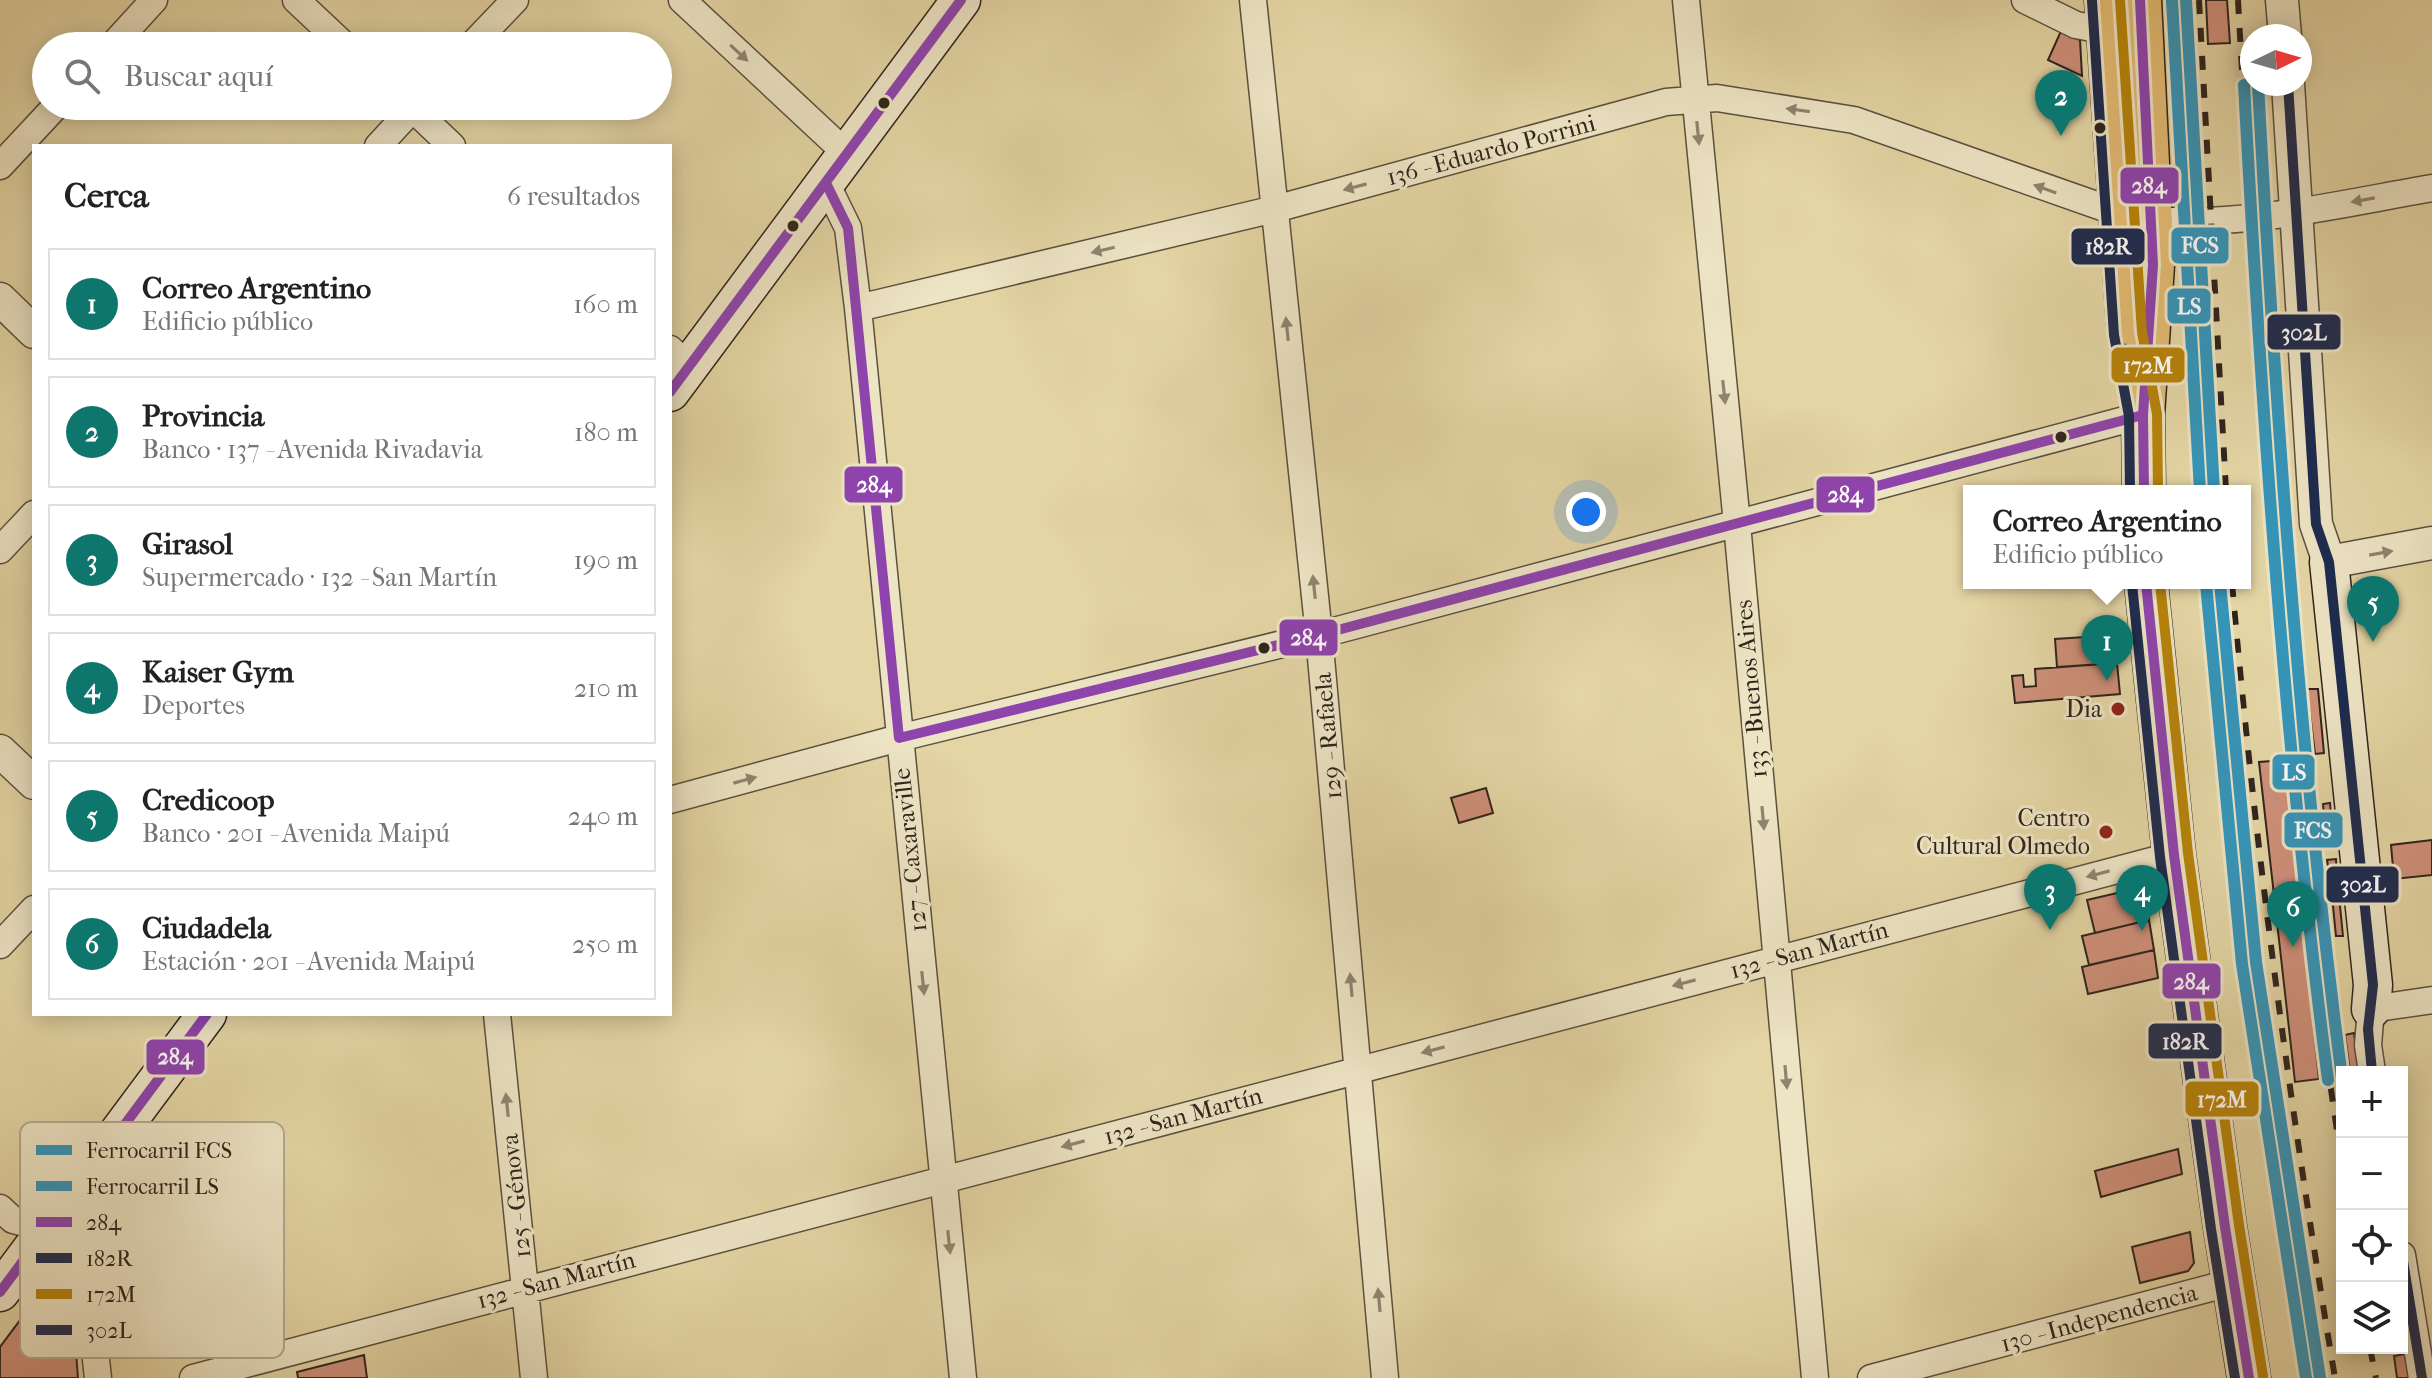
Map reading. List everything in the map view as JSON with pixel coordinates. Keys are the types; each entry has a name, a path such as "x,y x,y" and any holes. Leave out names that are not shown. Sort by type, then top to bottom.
{"main road":[{"path":"676,369 836,168 961,0"},
{"path":"2140,0 2136,217 2128,334 2143,415 2144,485"},
{"path":"2107,15 2136,217"},
{"path":"2329,562 2373,985 2371,1009"},
{"path":"2147,589 2174,855 2249,1378"},
{"path":"127,1122 206,1016"},
{"path":"0,1292 20,1266"}],"street":[{"path":"125,32 154,0"},
{"path":"296,0 330,32"},
{"path":"484,32 515,0"},
{"path":"682,0 836,168"},
{"name":"129 - Rafaela","path":"1253,0 1319,635 1385,1378"},
{"name":"133 - Buenos Aires","path":"1686,0 1815,1378"},
{"path":"2025,0 2076,25 2107,15"},
{"path":"2282,0 2284,24"},
{"path":"2289,96 2316,524 2329,562 2432,543"},
{"name":"136 - Eduardo Porrini","path":"858,308 1275,209 1666,102 1695,98 1717,98 1830,114 1869,124 2078,201 2136,217 2198,223 2295,213 2432,188"},
{"path":"0,166 43,120"},
{"path":"380,144 401,120"},
{"path":"425,120 450,144"},
{"name":"127 - Caxaraville","path":"836,168 848,228 858,308 963,1378"},
{"path":"0,299 32,330"},
{"path":"672,799 899,738 1319,635 2143,415"},
{"path":"0,550 32,516"},
{"path":"0,751 32,781"},
{"name":"132 - San Martín","path":"284,1354 2174,855"},
{"path":"0,945 32,911"},
{"path":"2371,1066 2368,1029 2371,1009 2432,1000"},
{"name":"125 - Génova","path":"497,1016 534,1378"},
{"path":"0,1208 20,1222"},
{"name":"130 - Independencia","path":"1871,1378 2233,1282"},
{"path":"2406,1282 2422,1378"},
{"path":"96,1358 98,1378"},
{"name":"132 - San Martín","path":"193,1378 268,1358"}],"building":[{"path":"2206,0 2227,0 2230,43 2208,44"},
{"path":"2061,31 2080,40 2082,76 2048,60"},
{"path":"2116,635 2117,663 2057,667 2055,639"},
{"path":"2117,663 2120,694 2015,703 2012,676 2023,675 2024,687 2036,686 2035,669"},
{"path":"2307,689 2318,689 2324,753 2315,754"},
{"path":"2216,698 2224,698 2230,766 2222,767"},
{"path":"2285,760 2319,1079 2295,1082 2259,762"},
{"path":"1486,788 1493,813 1459,823 1451,798"},
{"path":"2330,803 2333,838 2326,839 2323,804"},
{"path":"2230,812 2233,845 2225,846 2222,813"},
{"path":"2432,840 2432,875 2394,879 2391,845"},
{"path":"2336,859 2337,879 2330,879 2327,860"},
{"path":"2237,867 2239,887 2230,888 2228,869"},
{"path":"2130,890 2146,890 2149,920 2095,933 2087,900"},
{"path":"2332,896 2339,896 2343,936 2336,936"},
{"path":"2242,910 2247,949 2237,951 2233,911"},
{"path":"2149,920 2154,950 2089,965 2082,936"},
{"path":"2154,950 2158,978 2088,994 2082,967"},
{"path":"2354,1033 2358,1066 2349,1066 2345,1035"},
{"path":"2259,1057 2264,1057 2271,1102 2266,1103"},
{"path":"2178,1149 2182,1174 2101,1197 2095,1171"},
{"path":"2281,1164 2286,1201 2279,1202 2274,1165"},
{"path":"2190,1232 2194,1263 2188,1271 2140,1283 2132,1247"},
{"path":"2293,1277 2299,1277 2306,1324 2300,1324"},
{"path":"20,1320 20,1358 76,1358 78,1378 0,1378 0,1347"},
{"path":"2405,1354 2409,1378 2397,1378 2394,1356"},
{"path":"364,1355 367,1378 298,1378 297,1372"}],"railway":[{"path":"2199,0 2226,485"},
{"path":"2238,0 2276,583 2304,874 2338,1138"},
{"path":"2233,589 2276,981 2335,1378"},
{"path":"2371,1354 2376,1378"}],"rail line":[{"name":"FCS","path":"2186,0 2214,485"},
{"name":"LS","path":"2172,1 2200,485"},
{"name":"LS","path":"2245,96 2287,708 2328,1080"},
{"name":"FCS","path":"2259,96 2301,706 2341,1066"},
{"name":"LS","path":"2206,589 2242,964 2306,1378"},
{"name":"FCS","path":"2221,589 2256,962 2320,1378"}],"transit line":[{"name":"284","path":"672,389 961,0"},
{"name":"172M","path":"2120,0 2142,332 2157,414 2158,485"},
{"name":"284","path":"2140,0 2153,265 2143,415 2144,485"},
{"name":"182R","path":"2092,1 2114,335 2129,416 2130,485"},
{"name":"302L","path":"2289,96 2316,524 2329,562 2373,985 2368,1029 2371,1066"},
{"name":"284","path":"826,183 848,228 899,738 1319,635 2143,415"},
{"name":"182R","path":"2133,589 2160,857 2211,1229 2235,1378"},
{"name":"284","path":"2147,589 2174,855 2249,1378"},
{"name":"172M","path":"2161,589 2188,853 2263,1376"},
{"name":"284","path":"127,1122 206,1016"},
{"name":"284","path":"0,1292 20,1265"},
{"name":"302L","path":"2406,1282 2422,1378"}],"place":[{"name":"Provincia","path":"2061,136"},
{"name":"Credicoop","path":"2373,642"},
{"name":"Correo Argentino","path":"2107,681"},
{"name":"Dia","path":"2118,709"},
{"name":"Centro Cultural Olmedo","path":"2106,832"},
{"name":"Girasol","path":"2050,930"},
{"name":"Kaiser Gym","path":"2142,931"},
{"name":"Ciudadela","path":"2293,947"}]}
